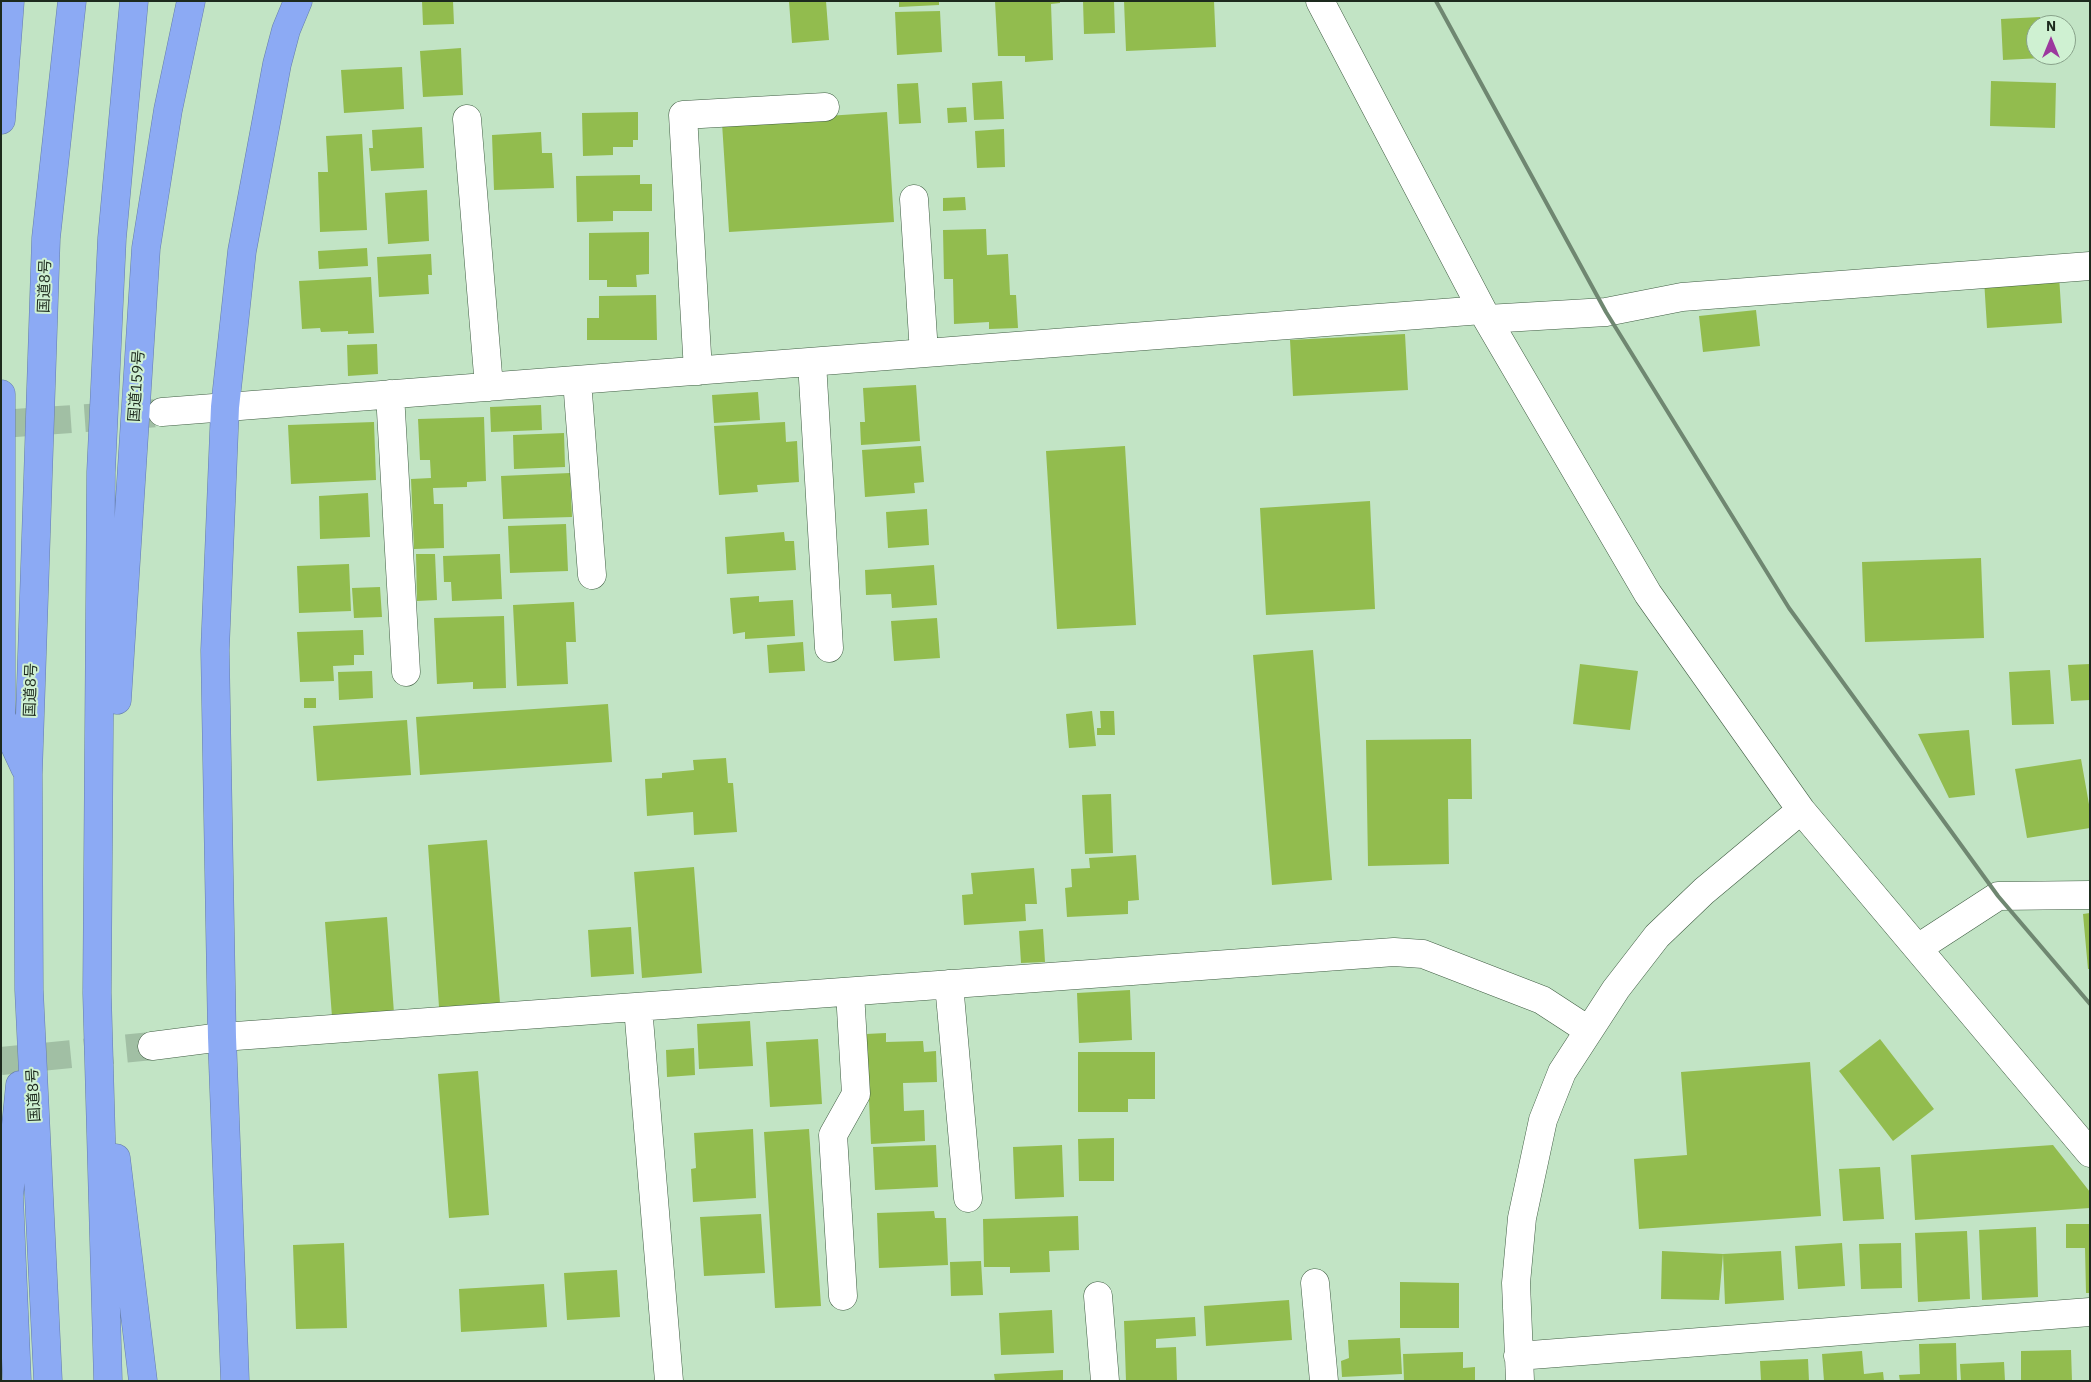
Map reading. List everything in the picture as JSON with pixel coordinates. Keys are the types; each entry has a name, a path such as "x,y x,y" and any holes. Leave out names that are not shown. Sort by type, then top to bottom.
{"highway":[{"path":"1,120 10,1"},
{"name":"国道8号","path":"48,1381 29,990 28,774 46,238 72,1"},
{"path":"108,1381 97,993 102,452 112,238 134,1"},
{"name":"国道159号","path":"100,772 117,701 146,248 168,110 191,1"},
{"path":"235,1381 222,1037 215,650 225,407 242,251 277,64 286,30 298,1"},
{"path":"1,394 1,716 28,774"},
{"path":"17,1381 9,1196 29,990"},
{"path":"97,993 143,1381"}],"street":[{"path":"1320,1 1485,315 1648,594 1801,810 2090,1153"},
{"path":"698,371 683,115 825,107"},
{"path":"467,119 489,387"},
{"path":"914,199 924,353"},
{"path":"162,412 924,353 1485,315 1606,312 1682,297 2090,266"},
{"path":"812,362 829,648"},
{"path":"577,380 592,575"},
{"path":"390,394 406,672"},
{"path":"1801,810 1704,891 1657,936 1616,989 1562,1072 1543,1120 1522,1218 1516,1283 1519,1369 2090,1312"},
{"path":"1918,948 1998,896 2090,895"},
{"path":"152,1046 222,1037 1384,953 1423,954 1542,1000 1588,1030"},
{"path":"949,984 968,1198"},
{"path":"843,1296 833,1135 856,1094 850,992"},
{"path":"638,1007 669,1381"},
{"path":"1315,1283 1324,1381"},
{"path":"1098,1296 1105,1381"}],"building":[{"path":"422,1 453,1 454,24 423,25"},
{"path":"789,1 826,1 829,40 792,43"},
{"path":"899,1 939,1 939,5 899,7"},
{"path":"995,1 1060,1 1060,3 1051,4 1053,60 1025,62 1025,56 998,56"},
{"path":"1083,1 1114,1 1115,33 1084,34"},
{"path":"1124,1 1214,1 1216,47 1126,51"},
{"path":"940,11 942,52 897,55 895,12"},
{"path":"2026,18 2026,59 2003,60 2001,19"},
{"path":"461,48 463,95 423,97 420,51"},
{"path":"402,67 404,109 344,113 341,70"},
{"path":"1002,81 1004,119 974,120 972,83"},
{"path":"1991,81 2056,83 2055,128 1990,126"},
{"path":"918,83 921,123 899,124 897,84"},
{"path":"966,107 967,122 948,123 947,108"},
{"path":"638,112 638,140 633,140 633,147 613,147 613,155 583,156 582,113"},
{"path":"887,112 894,222 729,232 722,123"},
{"path":"422,127 424,168 371,171 369,148 373,148 372,130"},
{"path":"1004,129 1005,167 977,168 975,131"},
{"path":"541,132 542,153 552,153 554,188 494,190 492,135"},
{"path":"362,134 367,230 320,232 318,172 328,172 326,136"},
{"path":"640,175 640,184 652,184 652,211 613,211 613,221 577,222 576,176"},
{"path":"427,190 429,241 388,244 385,193"},
{"path":"965,197 966,210 943,211 943,198"},
{"path":"986,229 987,255 1008,254 1010,295 1016,295 1018,328 989,329 989,322 954,324 953,279 944,279 943,230"},
{"path":"649,232 649,274 636,275 637,287 607,287 607,280 589,280 589,233"},
{"path":"367,248 368,266 319,269 318,251"},
{"path":"431,254 432,275 428,275 429,294 379,297 377,257"},
{"path":"2059,275 2062,323 1987,328 1984,279"},
{"path":"371,277 374,333 348,334 348,331 321,332 320,328 302,329 299,281"},
{"path":"656,295 657,340 587,340 587,318 599,318 599,296"},
{"path":"1756,310 1760,346 1703,352 1699,316"},
{"path":"1405,334 1408,390 1293,396 1290,340"},
{"path":"377,344 378,374 348,376 347,345"},
{"path":"916,385 920,441 861,445 860,422 865,422 863,388"},
{"path":"758,392 760,420 714,423 712,395"},
{"path":"541,405 542,430 491,432 490,407"},
{"path":"484,417 486,481 467,482 467,487 433,488 434,504 443,504 444,548 414,549 411,479 431,478 430,460 420,460 418,419"},
{"path":"374,422 376,480 291,484 288,425"},
{"path":"785,422 786,442 797,441 799,482 757,485 758,492 719,495 714,426"},
{"path":"564,433 565,467 514,469 513,435"},
{"path":"921,446 924,482 914,483 915,493 865,497 862,450"},
{"path":"1125,446 1136,625 1057,629 1046,451"},
{"path":"570,473 572,517 503,519 501,476"},
{"path":"368,493 370,537 320,539 319,496"},
{"path":"1370,501 1375,609 1266,615 1260,508"},
{"path":"927,509 929,545 888,548 886,512"},
{"path":"566,524 568,571 510,573 508,526"},
{"path":"784,532 785,541 794,541 796,570 727,574 725,537"},
{"path":"416,554 435,554 437,600 417,601"},
{"path":"500,554 502,599 452,601 451,582 444,582 443,556"},
{"path":"1981,558 1984,638 1865,642 1862,562"},
{"path":"349,564 351,611 299,613 297,566"},
{"path":"934,565 937,605 892,608 891,594 866,595 865,570"},
{"path":"380,587 382,617 354,618 352,588"},
{"path":"759,596 759,602 793,600 795,636 745,639 745,632 733,634 730,598"},
{"path":"574,602 576,642 566,642 568,684 517,686 513,605"},
{"path":"504,616 506,688 473,689 473,682 437,684 434,618"},
{"path":"937,618 940,658 894,661 891,621"},
{"path":"363,630 364,655 354,655 354,665 333,666 334,681 300,682 297,632"},
{"path":"803,642 805,671 769,673 767,645"},
{"path":"1313,650 1332,880 1272,885 1253,655"},
{"path":"1580,664 1638,671 1630,730 1573,724"},
{"path":"2090,664 2090,700 2071,701 2068,665"},
{"path":"2050,670 2054,724 2012,725 2009,672"},
{"path":"372,671 373,698 339,700 338,672"},
{"path":"304,698 316,698 316,708 304,708"},
{"path":"608,704 612,762 420,775 416,717"},
{"path":"1092,711 1096,746 1069,748 1066,714"},
{"path":"1100,711 1114,711 1115,735 1097,735 1097,728 1101,728"},
{"path":"407,720 411,775 317,781 313,726"},
{"path":"1969,730 1975,795 1949,798 1918,734"},
{"path":"1471,739 1472,799 1448,799 1449,864 1368,866 1366,740"},
{"path":"726,758 728,783 733,783 737,832 694,835 693,812 647,816 645,779 662,778 662,773 694,770 693,760"},
{"path":"2081,759 2090,810 2090,828 2027,838 2015,769"},
{"path":"1111,794 1113,853 1085,854 1082,795"},
{"path":"487,840 500,1003 439,1007 428,845"},
{"path":"1136,855 1139,900 1128,901 1128,914 1067,917 1065,888 1072,887 1071,869 1090,868 1089,858"},
{"path":"694,867 702,973 642,978 634,872"},
{"path":"1034,868 1037,904 1025,904 1026,921 964,925 962,895 973,894 971,873"},
{"path":"2090,913 2090,969 2088,969 2083,914"},
{"path":"387,917 394,1013 332,1017 325,922"},
{"path":"631,927 634,974 591,977 588,930"},
{"path":"1043,929 1045,962 1021,963 1019,931"},
{"path":"1130,990 1132,1040 1079,1043 1077,993"},
{"path":"750,1021 753,1066 699,1069 697,1024"},
{"path":"886,1033 886,1042 923,1041 924,1052 936,1051 937,1082 903,1083 904,1111 924,1110 925,1141 871,1144 866,1034"},
{"path":"818,1039 822,1104 770,1107 766,1042"},
{"path":"1880,1039 1934,1109 1893,1141 1839,1071"},
{"path":"694,1048 695,1075 667,1077 666,1050"},
{"path":"1078,1052 1155,1052 1155,1099 1128,1099 1128,1112 1078,1112"},
{"path":"1810,1062 1821,1216 1639,1229 1634,1159 1687,1155 1681,1072"},
{"path":"478,1071 489,1215 449,1218 438,1074"},
{"path":"753,1129 756,1198 693,1202 691,1169 696,1168 694,1133"},
{"path":"809,1129 821,1306 775,1308 764,1132"},
{"path":"1114,1138 1114,1181 1079,1181 1078,1139"},
{"path":"936,1145 938,1187 875,1190 873,1147"},
{"path":"1062,1145 1064,1197 1015,1199 1013,1147"},
{"path":"2053,1145 2090,1192 2090,1208 1915,1220 1911,1155"},
{"path":"1880,1167 1884,1219 1843,1221 1839,1169"},
{"path":"934,1211 935,1218 946,1218 948,1265 879,1268 877,1213"},
{"path":"761,1214 765,1273 704,1276 700,1217"},
{"path":"1078,1216 1079,1250 1049,1251 1050,1272 1010,1273 1010,1267 984,1267 983,1219"},
{"path":"2066,1224 2090,1224 2090,1293 2086,1293 2085,1248 2066,1248"},
{"path":"2036,1227 2038,1297 1982,1300 1979,1230"},
{"path":"1967,1231 1970,1299 1918,1302 1915,1233"},
{"path":"344,1243 347,1328 296,1329 293,1245"},
{"path":"1842,1243 1845,1286 1798,1289 1795,1246"},
{"path":"1901,1243 1902,1288 1861,1289 1859,1244"},
{"path":"1662,1251 1723,1254 1719,1300 1661,1299"},
{"path":"1781,1251 1784,1300 1725,1304 1723,1254"},
{"path":"981,1261 983,1295 951,1296 950,1262"},
{"path":"617,1270 620,1317 567,1320 564,1273"},
{"path":"1400,1282 1459,1283 1459,1328 1400,1328"},
{"path":"544,1284 547,1327 461,1332 459,1289"},
{"path":"1289,1300 1292,1340 1206,1346 1204,1306"},
{"path":"1052,1310 1054,1353 1001,1355 999,1313"},
{"path":"1195,1317 1196,1336 1156,1339 1156,1348 1176,1347 1177,1381 1126,1381 1124,1321"},
{"path":"1400,1338 1402,1374 1342,1377 1341,1361 1349,1358 1348,1340"},
{"path":"1956,1343 1957,1381 1900,1381 1899,1375 1920,1374 1919,1344"},
{"path":"2071,1350 2072,1381 2021,1381 2021,1351"},
{"path":"1862,1351 1864,1374 1883,1372 1884,1381 1824,1381 1822,1354"},
{"path":"1463,1352 1463,1368 1475,1367 1475,1381 1404,1381 1403,1354"},
{"path":"1808,1359 1809,1381 1761,1381 1760,1361"},
{"path":"2004,1362 2005,1381 1961,1381 1960,1364"},
{"path":"1063,1370 1063,1381 995,1381 994,1374"}],"tunnel":[{"path":"1,424 158,413"},
{"path":"1,1061 152,1046"}],"railway":[{"path":"1436,1 1606,312 1789,608 1998,896 2090,1004"}]}
